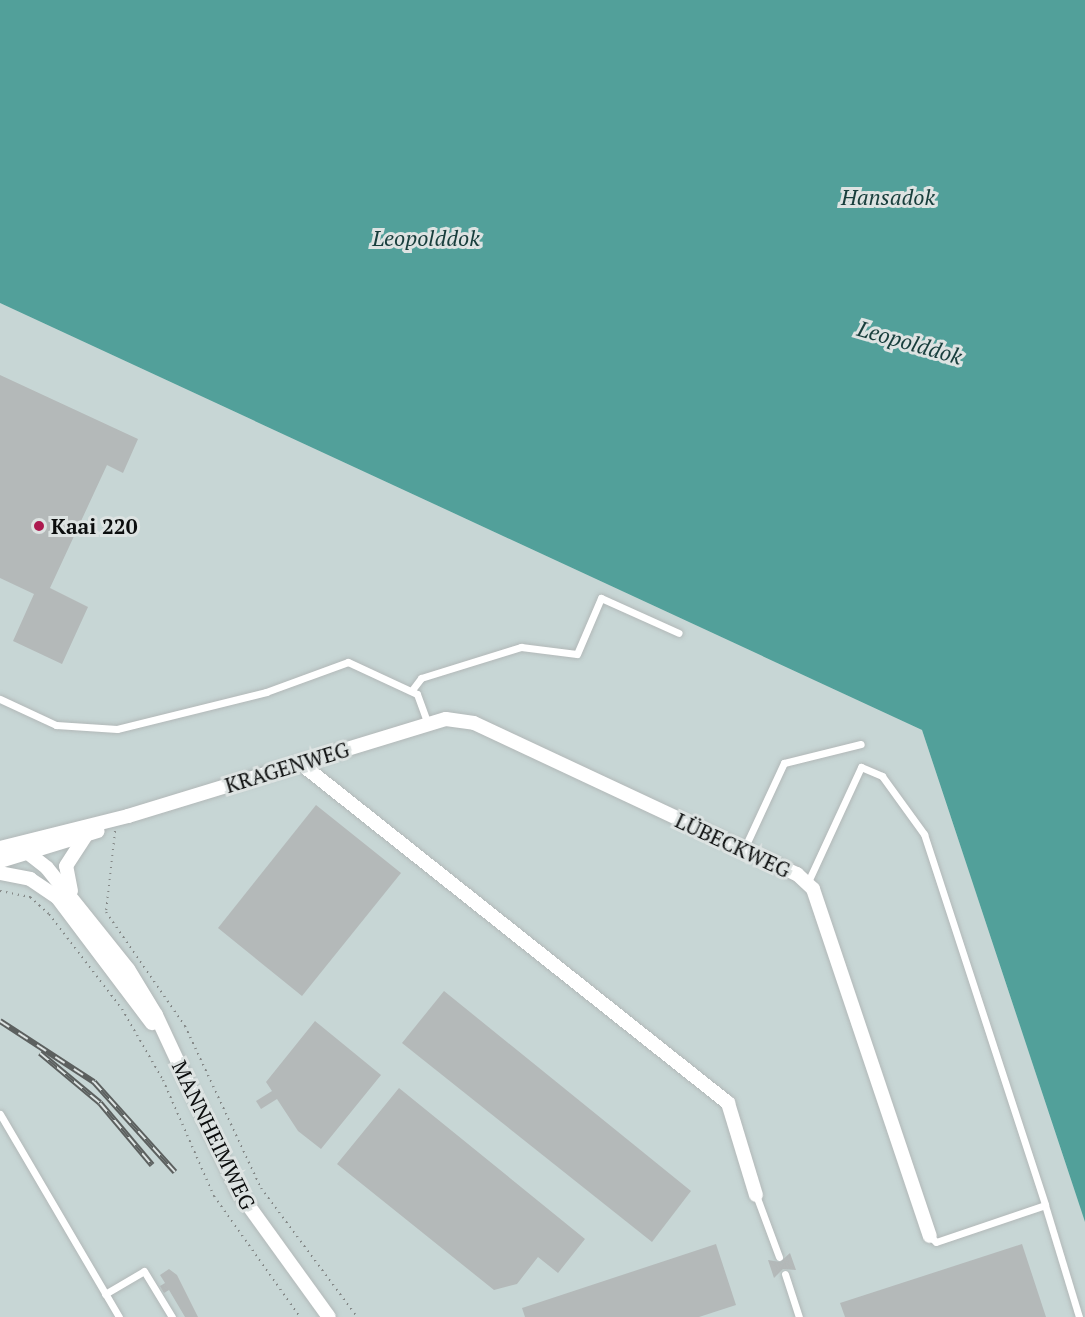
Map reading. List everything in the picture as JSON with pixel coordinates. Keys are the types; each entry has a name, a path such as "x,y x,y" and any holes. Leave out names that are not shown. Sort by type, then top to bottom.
{"street":[{"name":"KRAGENWEG","path":"75,898 66,866 87,830 446,719"},
{"name":"LÜBECKWEG","path":"446,719 474,723 744,849 807,884 930,1236"},
{"path":"300,763 729,1102 756,1195"},
{"name":"KRAGENWEG","path":"0,848 115,826 128,816"},
{"path":"47,868 53,845 87,830"},
{"name":"KRAGENWEG","path":"0,861 53,845"},
{"name":"KRAGENWEG","path":"0,848 28,853"},
{"path":"28,853 47,868 75,898"},
{"name":"MANNHEIMWEG","path":"47,868 57,897"},
{"name":"MANNHEIMWEG","path":"0,873 30,879 57,897 166,1037"},
{"name":"MANNHEIMWEG","path":"75,898 128,969 166,1037 238,1191 328,1317"}],"lane":[{"path":"412,690 421,678 521,647 577,654 601,598 679,633"},
{"path":"0,699 56,725 117,729 266,692 340,663 357,664 412,690 421,699 428,724"},
{"path":"744,849 784,763 861,744"},
{"path":"807,884 861,767 882,776 924,834 1045,1205 1079,1317"},
{"path":"0,1114 118,1317"},
{"path":"756,1195 779,1257"},
{"path":"930,1236 936,1242 1045,1205"},
{"path":"105,1294 144,1271 172,1317"},
{"path":"785,1274 799,1317"}],"path":[{"path":"115,826 104,909 185,1026 261,1188 357,1317"},
{"path":"0,891 30,897 50,914 122,1009 163,1080 219,1204 300,1317"}],"shaded area":[{"path":"0,303 922,730 1085,1222 1085,1317 0,1317"}],"water":[{"path":"0,0 1085,0 1085,1222 922,730 0,303"}],"building":[{"name":"Kaai 220","path":"0,375 138,439 123,473 107,465 50,588 88,607 62,664 13,641 34,594 0,578"},
{"path":"316,805 401,873 302,996 218,928"},
{"path":"444,991 691,1191 652,1242 402,1043"},
{"path":"315,1021 381,1075 321,1149 298,1131 277,1099 261,1109 256,1101 272,1091 266,1082"},
{"path":"399,1088 585,1239 558,1273 538,1257 517,1284 494,1290 337,1164"},
{"path":"716,1244 736,1305 699,1317 525,1317 522,1308"},
{"path":"1022,1244 1046,1317 845,1317 840,1303"},
{"path":"790,1253 796,1270 783,1269 774,1278 768,1260 780,1262"},
{"path":"169,1269 177,1275 198,1317 185,1317 169,1290 164,1293 160,1286 165,1283 160,1275"}],"railway":[{"path":"0,1021 94,1082 175,1172"},
{"path":"40,1053 100,1103 152,1165"}],"place":[{"name":"Kaai 220","path":"39,526"}],"water label":[{"name":"Hansadok","path":"888,197"},
{"name":"Leopolddok","path":"426,238"},
{"name":"Leopolddok","path":"910,342"}]}
